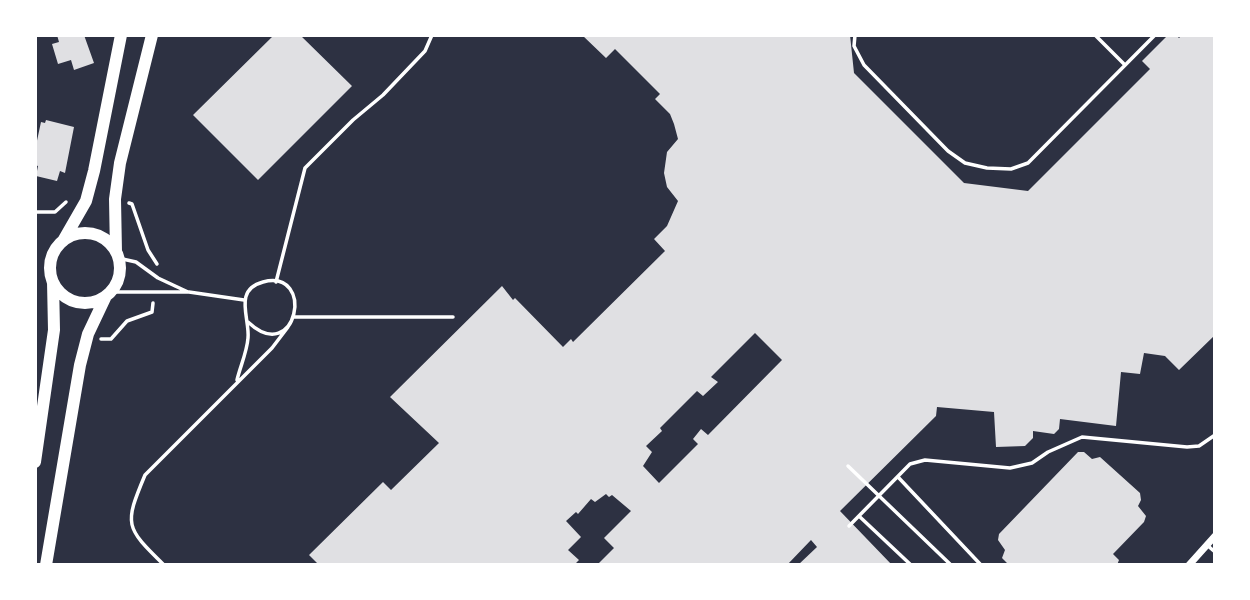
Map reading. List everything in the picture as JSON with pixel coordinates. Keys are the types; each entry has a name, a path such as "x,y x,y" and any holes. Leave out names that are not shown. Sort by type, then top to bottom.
{"main road":[{"path":"35,462 54,330 51,261 86,201 105,122 121,35"},
{"path":"46,565 80,365 87,338 120,272 115,202 120,163 152,35"},
{"path":"62,241 82,233 92,233 110,243 117,255"},
{"path":"53,281 58,290 76,301 97,301 108,294"}],"street":[{"path":"1189,565 1215,536"}],"lane":[{"path":"276,282 305,168 353,120 383,95 425,51 432,35"},
{"path":"855,35 853,46 864,65 948,151 965,163 987,168 1011,169 1028,163 1155,35"},
{"path":"1095,35 1125,65"},
{"path":"117,255 136,262 156,276 189,292"},
{"path":"163,565 138,539 130,521 145,475 272,348 288,327 296,306 294,295 287,286 266,281 256,284 244,300 248,341 236,382"},
{"path":"108,294 189,292 244,300"},
{"path":"294,317 453,317"},
{"path":"248,322 256,330 267,333 288,327"},
{"path":"849,526 910,464 925,460 1010,468 1032,464 1048,452 1082,437 1187,447 1199,446 1215,435"},
{"path":"848,466 951,565"},
{"path":"898,477 981,565"},
{"path":"860,517 911,565"},
{"path":"1207,545 1215,552"}],"path":[{"path":"35,212 55,212 69,200 86,201"},
{"path":"115,202 132,204 148,250 158,261 156,276"},
{"path":"87,338 111,339 127,321 152,312 154,293"}],"building":[{"path":"57,35 84,35 94,63 74,70 71,60 58,64 52,44 59,42"},
{"path":"274,35 300,35 352,86 258,180 193,115"},
{"path":"582,35 850,35 854,73 964,183 1028,191 1150,69 1142,61 1168,35 1176,35 1179,38 1182,35 1215,35 1215,335 1179,370 1165,356 1144,353 1140,374 1121,372 1116,426 1060,419 1059,429 1054,434 1033,431 1033,438 1025,446 996,447 994,412 937,407 936,416 840,511 892,565 798,565 817,547 811,540 787,565 597,565 614,548 604,538 631,511 612,495 609,497 606,494 595,502 591,499 578,514 576,512 566,521 581,537 568,550 579,560 574,565 315,565 317,563 309,555 383,482 391,490 439,443 390,397 502,286 513,300 515,298 563,347 571,339 573,342 665,251 654,239 667,226 678,201 667,187 664,173 667,152 678,139 674,124 670,114 655,99 660,94 615,49 606,58","holes":["755,333 782,360 708,435 701,429 693,439 698,444 659,483 643,466 652,452 646,446 662,431 660,428 697,391 703,396 718,382 711,377"]},
{"path":"46,120 74,127 65,173 60,171 57,181 36,176 38,166 35,165 35,150 41,122 45,123"},
{"path":"1078,452 1084,452 1092,459 1100,457 1140,493 1138,506 1146,516 1144,522 1113,554 1119,560 1117,565 1009,565 1002,558 1005,550 998,540 999,534"}]}
